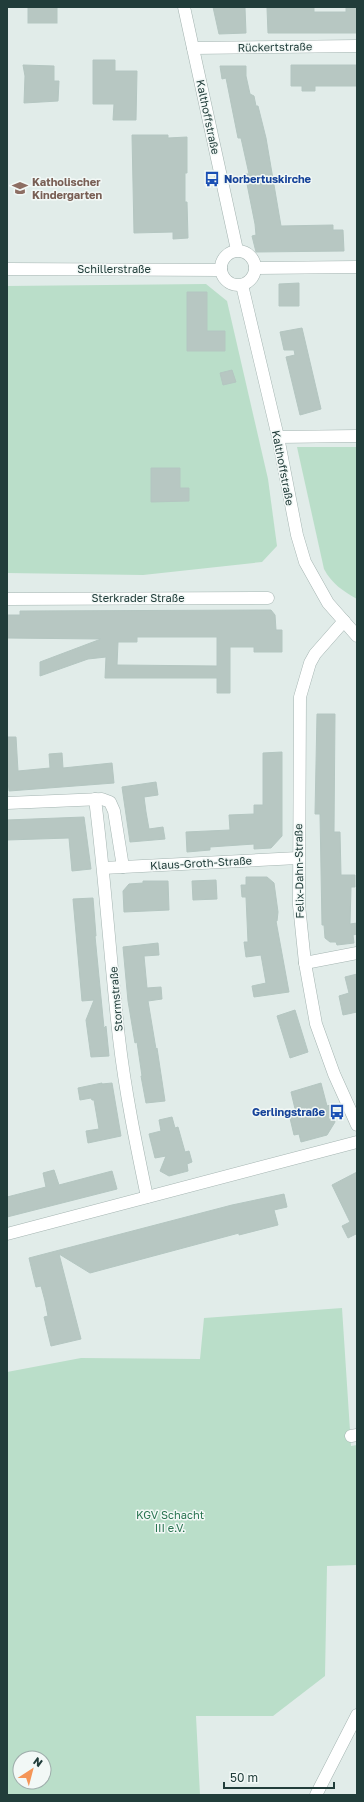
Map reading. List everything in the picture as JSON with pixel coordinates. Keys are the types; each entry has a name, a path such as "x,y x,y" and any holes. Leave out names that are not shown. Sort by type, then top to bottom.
{"street":[{"name":"Kalthoffstraße","path":"184,7 237,250"},
{"name":"Rückertstraße","path":"193,48 357,46"},
{"path":"237,250 248,253 255,263 256,268 252,279 242,285 230,283 226,280 221,270 223,259 232,251 237,250"},
{"path":"256,268 357,267"},
{"name":"Schillerstraße","path":"7,269 221,270"},
{"name":"Kalthoffstraße","path":"242,285 278,437 296,535 305,562 328,603 357,636"},
{"path":"278,437 357,436"},
{"name":"Sterkrader Straße","path":"7,599 268,598"},
{"name":"Felix-Dahn-Straße","path":"344,621 314,654 300,697 298,858 299,905 305,963 316,1024 334,1074 357,1125"},
{"path":"7,803 95,799 102,799 110,802 114,811 122,867"},
{"name":"Stormstraße","path":"95,799 119,1038 131,1115 147,1197"},
{"name":"Klaus-Groth-Straße","path":"103,868 298,858"},
{"path":"305,963 357,953"},
{"path":"7,1234 357,1142"},
{"path":"321,1793 357,1715"}],"green space":[{"path":"206,284 227,301 268,479 277,546 262,562 143,575 7,573 7,286"},
{"path":"297,447 357,447 357,599 338,587 330,579 324,569"},
{"name":"KGV Schacht III e.V.","path":"342,1308 351,1446 357,1445 357,1565 327,1566 325,1676 273,1716 196,1716 200,1795 7,1795 7,1372 81,1358 200,1359 204,1318"}],"building":[{"path":"28,7 57,7 57,23 28,23"},
{"path":"213,7 245,8 246,33 219,34"},
{"path":"314,7 314,12 346,12 346,7 357,7 357,33 268,33 267,8"},
{"path":"93,60 115,60 115,71 137,71 136,120 113,120 114,104 93,104"},
{"path":"23,65 54,66 54,81 59,81 58,101 24,103 25,76"},
{"path":"291,65 357,65 357,86 315,86 315,91 302,91 302,86 291,86"},
{"path":"220,66 246,66 246,76 250,94 254,96 256,106 258,106 266,138 281,226 333,225 333,230 343,230 344,251 256,252 252,236 256,235 255,224 245,174 249,174 241,138 238,138 226,78 222,79"},
{"path":"132,135 168,135 168,138 187,137 185,202 187,202 188,238 173,239 173,232 134,233"},
{"path":"299,283 299,306 279,306 279,284"},
{"path":"187,292 207,292 207,331 225,331 225,351 187,351"},
{"path":"302,328 321,409 300,415 286,357 295,355 294,350 284,350 280,332"},
{"path":"232,370 236,382 223,385 220,373"},
{"path":"151,468 180,468 180,488 189,488 189,501 151,502"},
{"path":"271,610 275,615 276,630 282,630 282,652 254,652 254,647 230,647 230,693 217,693 217,678 105,678 106,657 88,659 40,676 40,662 101,639 7,638 7,615 20,615 20,611","holes":["137,637 217,637 217,666 117,665 118,642 137,642"]},
{"path":"317,714 335,714 334,832 340,832 341,875 355,875 355,887 351,887 350,924 357,923 357,934 353,935 354,943 337,945 336,942 330,942 325,938 324,925 322,925 320,814 315,814"},
{"path":"7,737 16,737 18,771 50,768 49,754 62,753 63,768 112,763 114,783 9,791 7,781"},
{"path":"282,752 282,836 271,848 254,849 254,844 210,847 210,850 187,852 186,832 230,830 229,815 254,814 254,805 263,805 263,753"},
{"path":"156,782 158,795 144,797 146,812 149,829 163,827 165,839 130,842 122,787"},
{"path":"84,817 91,869 72,871 69,838 7,840 7,820"},
{"path":"246,877 267,877 274,883 278,912 276,921 289,992 254,997 252,986 266,983 261,955 246,957 244,942 248,942 246,897 242,897 241,885 246,885"},
{"path":"216,880 217,899 193,900 192,881"},
{"path":"143,881 168,881 169,910 124,912 123,891 129,884 143,883"},
{"path":"93,898 95,936 104,1028 106,1026 109,1056 91,1057 86,1020 94,1000 82,1001 73,899"},
{"path":"158,943 159,955 144,956 147,988 161,987 162,999 148,1001 165,1101 146,1103 137,1042 135,1043 128,1001 123,947"},
{"path":"357,974 357,1012 343,1015 339,996 349,993 345,977"},
{"path":"295,1010 308,1052 290,1058 277,1016"},
{"path":"102,1083 112,1083 121,1136 88,1143 86,1131 99,1129 94,1100 91,1098 80,1100 78,1088"},
{"path":"321,1083 327,1106 330,1105 335,1122 327,1135 301,1142 299,1134 294,1135 289,1114 296,1113 291,1092"},
{"path":"172,1117 175,1128 178,1127 185,1152 189,1151 192,1162 187,1164 188,1171 169,1176 160,1171 166,1156 155,1158 149,1134 161,1131 159,1120"},
{"path":"54,1170 59,1185 112,1171 117,1189 7,1217 7,1197 46,1187 43,1173"},
{"path":"357,1172 357,1237 356,1234 348,1238 342,1226 350,1222 332,1185"},
{"path":"284,1194 287,1207 274,1210 278,1225 239,1235 239,1233 90,1273 59,1254 81,1339 51,1346 44,1317 48,1316 45,1301 41,1286 36,1287 29,1258 232,1205"}],"place":[{"name":"Norbertuskirche","path":"212,179"},
{"name":"Katholischer Kindergarten","path":"20,188"},
{"name":"Gerlingstraße","path":"337,1112"}]}
